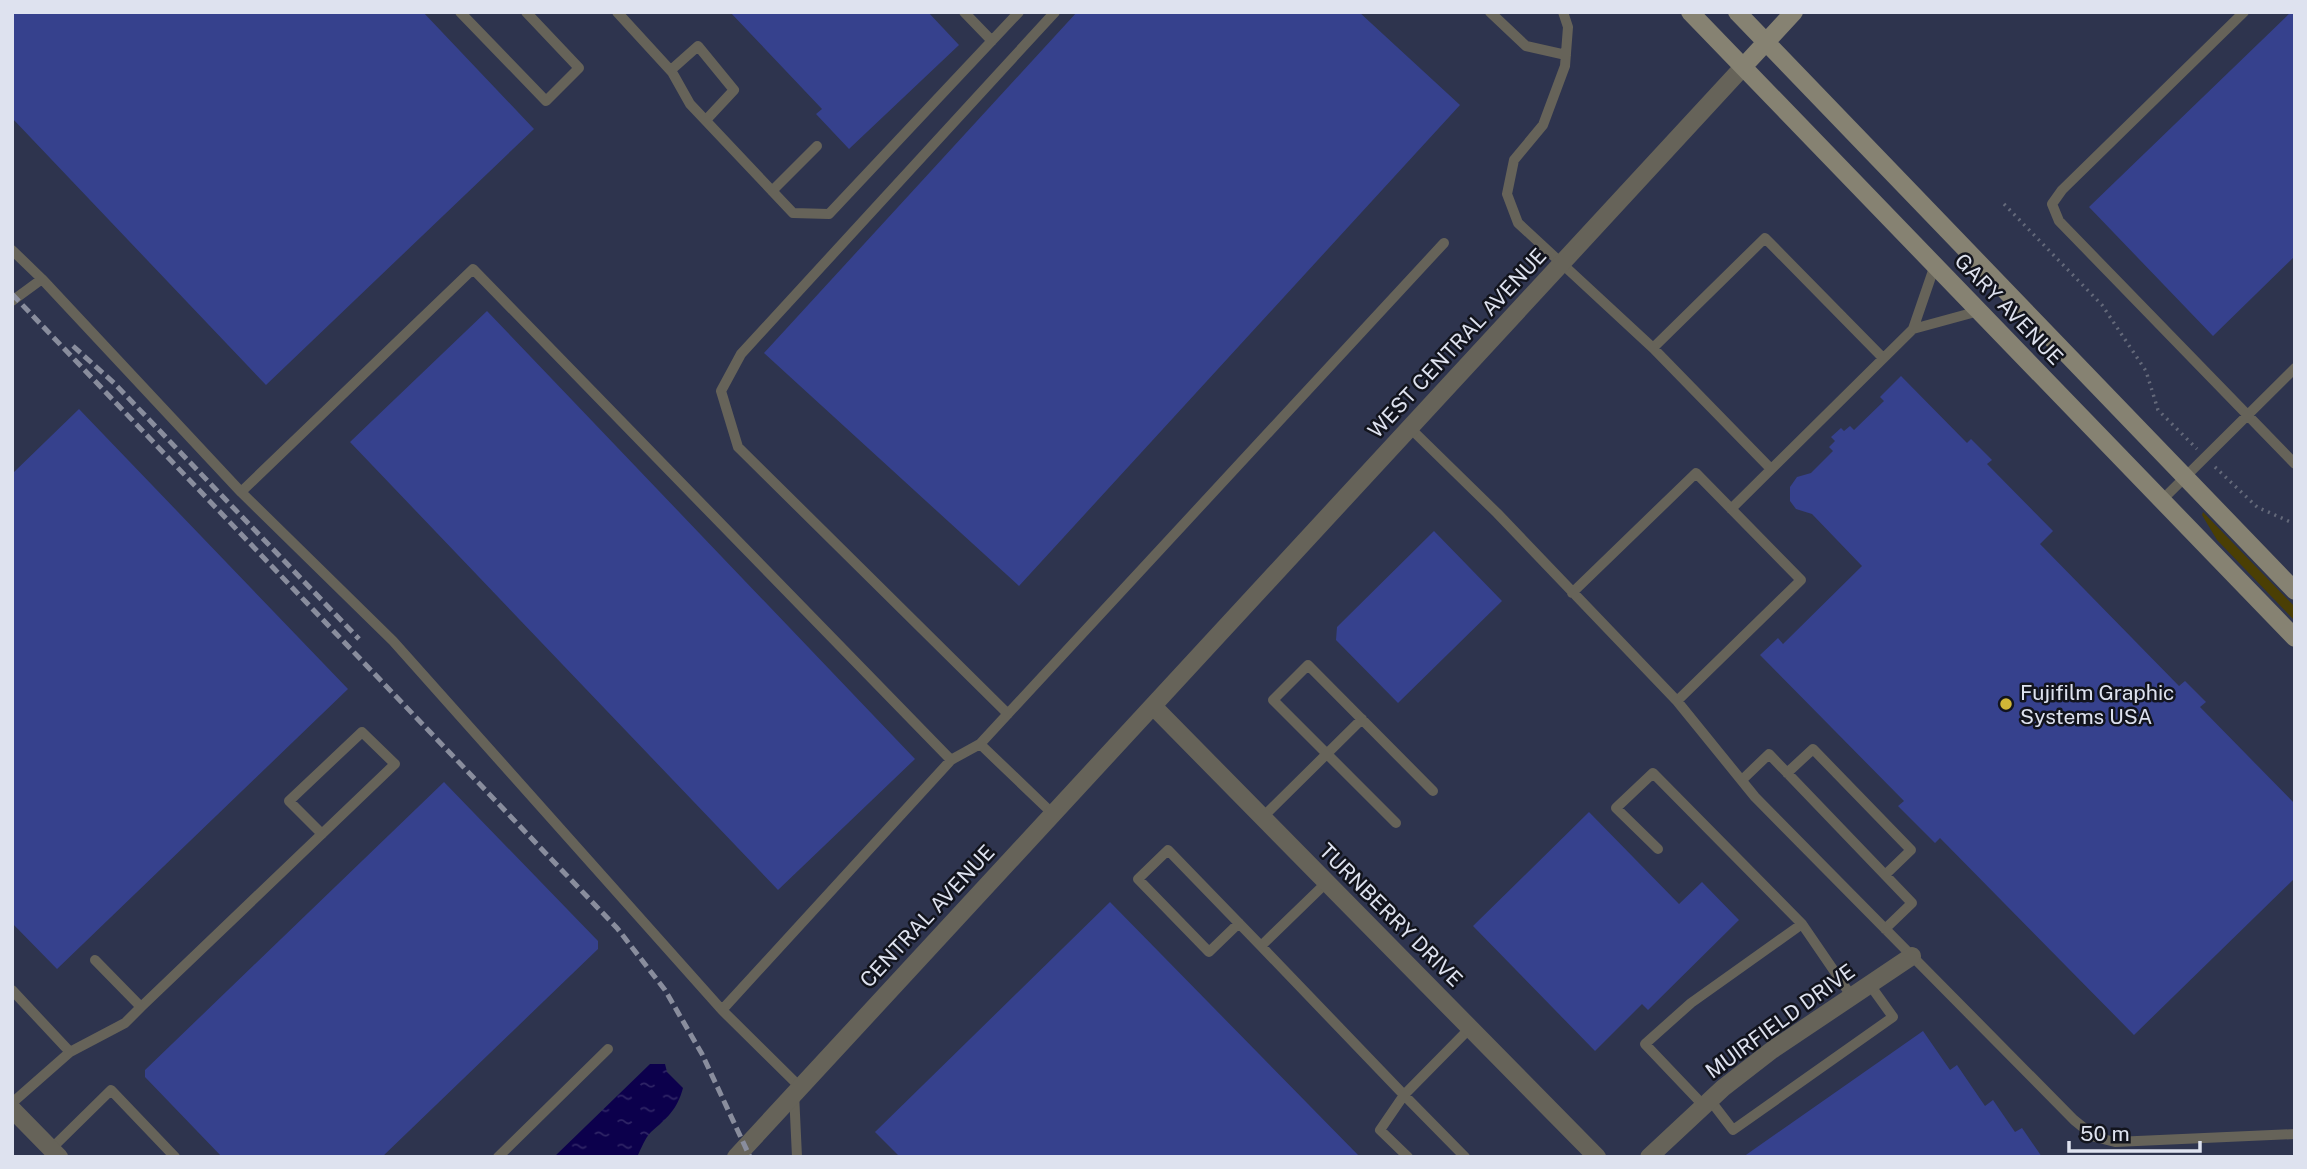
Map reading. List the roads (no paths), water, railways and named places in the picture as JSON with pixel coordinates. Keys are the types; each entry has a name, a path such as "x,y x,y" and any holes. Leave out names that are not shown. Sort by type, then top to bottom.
{"main road":[{"name":"GARY AVENUE","path":"1690,12 2295,638"},
{"name":"GARY AVENUE","path":"1737,12 2295,591"},
{"name":"WEST CENTRAL AVENUE","path":"1743,67 1794,12"}],"street":[{"name":"WEST CENTRAL AVENUE","path":"1153,706 1743,67"},
{"name":"CENTRAL AVENUE","path":"736,1157 1153,706"},
{"name":"TURNBERRY DRIVE","path":"1153,706 1597,1157"},
{"name":"MUIRFIELD DRIVE","path":"1649,1157 1707,1103 1772,1051 1912,956"},
{"path":"12,1109 55,1153"}],"lane":[{"path":"460,12 546,101 579,68 526,12"},
{"path":"617,12 671,70 690,104 793,213 829,214 1019,12"},
{"path":"964,12 992,41"},
{"path":"1007,714 738,447 721,391 741,354 1055,12"},
{"path":"1490,12 1526,46 1566,55"},
{"path":"1563,12 1568,27 1565,66 1543,125 1514,160 1507,194 1518,223 1653,348 1771,468"},
{"path":"2244,12 2062,190 2052,204 2059,222 2295,464"},
{"path":"671,70 698,46 734,90 706,120"},
{"path":"772,191 817,146"},
{"path":"1653,348 1765,238 1883,358"},
{"path":"722,1010 951,760 980,744 1444,243"},
{"path":"12,250 241,492 393,641 722,1010 797,1090 797,1157"},
{"path":"1731,509 1913,329 1935,265"},
{"path":"241,492 473,269 951,760"},
{"path":"12,301 42,279"},
{"path":"1913,329 1979,311"},
{"path":"2162,500 2295,368"},
{"path":"1409,428 1677,701 1742,780 1885,929 2074,1120 2095,1137 2115,1142 2295,1134"},
{"path":"1572,593 1696,473 1801,580 1677,701"},
{"path":"1396,823 1273,700 1308,665 1433,791"},
{"path":"1263,817 1362,719"},
{"path":"12,1103 70,1052 125,1023 395,764 362,732 289,802 322,834"},
{"path":"980,744 1053,814"},
{"path":"1787,773 1814,749 1840,776 1911,850 1885,875"},
{"path":"1742,780 1769,754 1912,903 1885,929"},
{"path":"1658,849 1616,808 1653,773 1802,924 1852,997"},
{"path":"1239,923 1209,951 1138,878 1168,850 1239,923 1404,1095 1465,1157"},
{"path":"1261,946 1327,882"},
{"path":"1802,924 1691,1003 1645,1044 1733,1130 1894,1017 1870,985"},
{"path":"95,960 141,1007"},
{"path":"12,990 70,1052"},
{"path":"1408,1157 1380,1130 1404,1095 1470,1028"},
{"path":"498,1157 608,1049"},
{"path":"55,1153 111,1090 175,1157"}],"water":[{"path":"650,1064 665,1064 667,1072 683,1088 674,1108 649,1134 637,1157 554,1157"}],"railway":[{"path":"12,294 617,928 665,990 702,1054 750,1157"},
{"path":"73,346 114,383 359,639"}],"place":[{"name":"Fujifilm Graphic Systems USA","path":"2006,704"}]}
